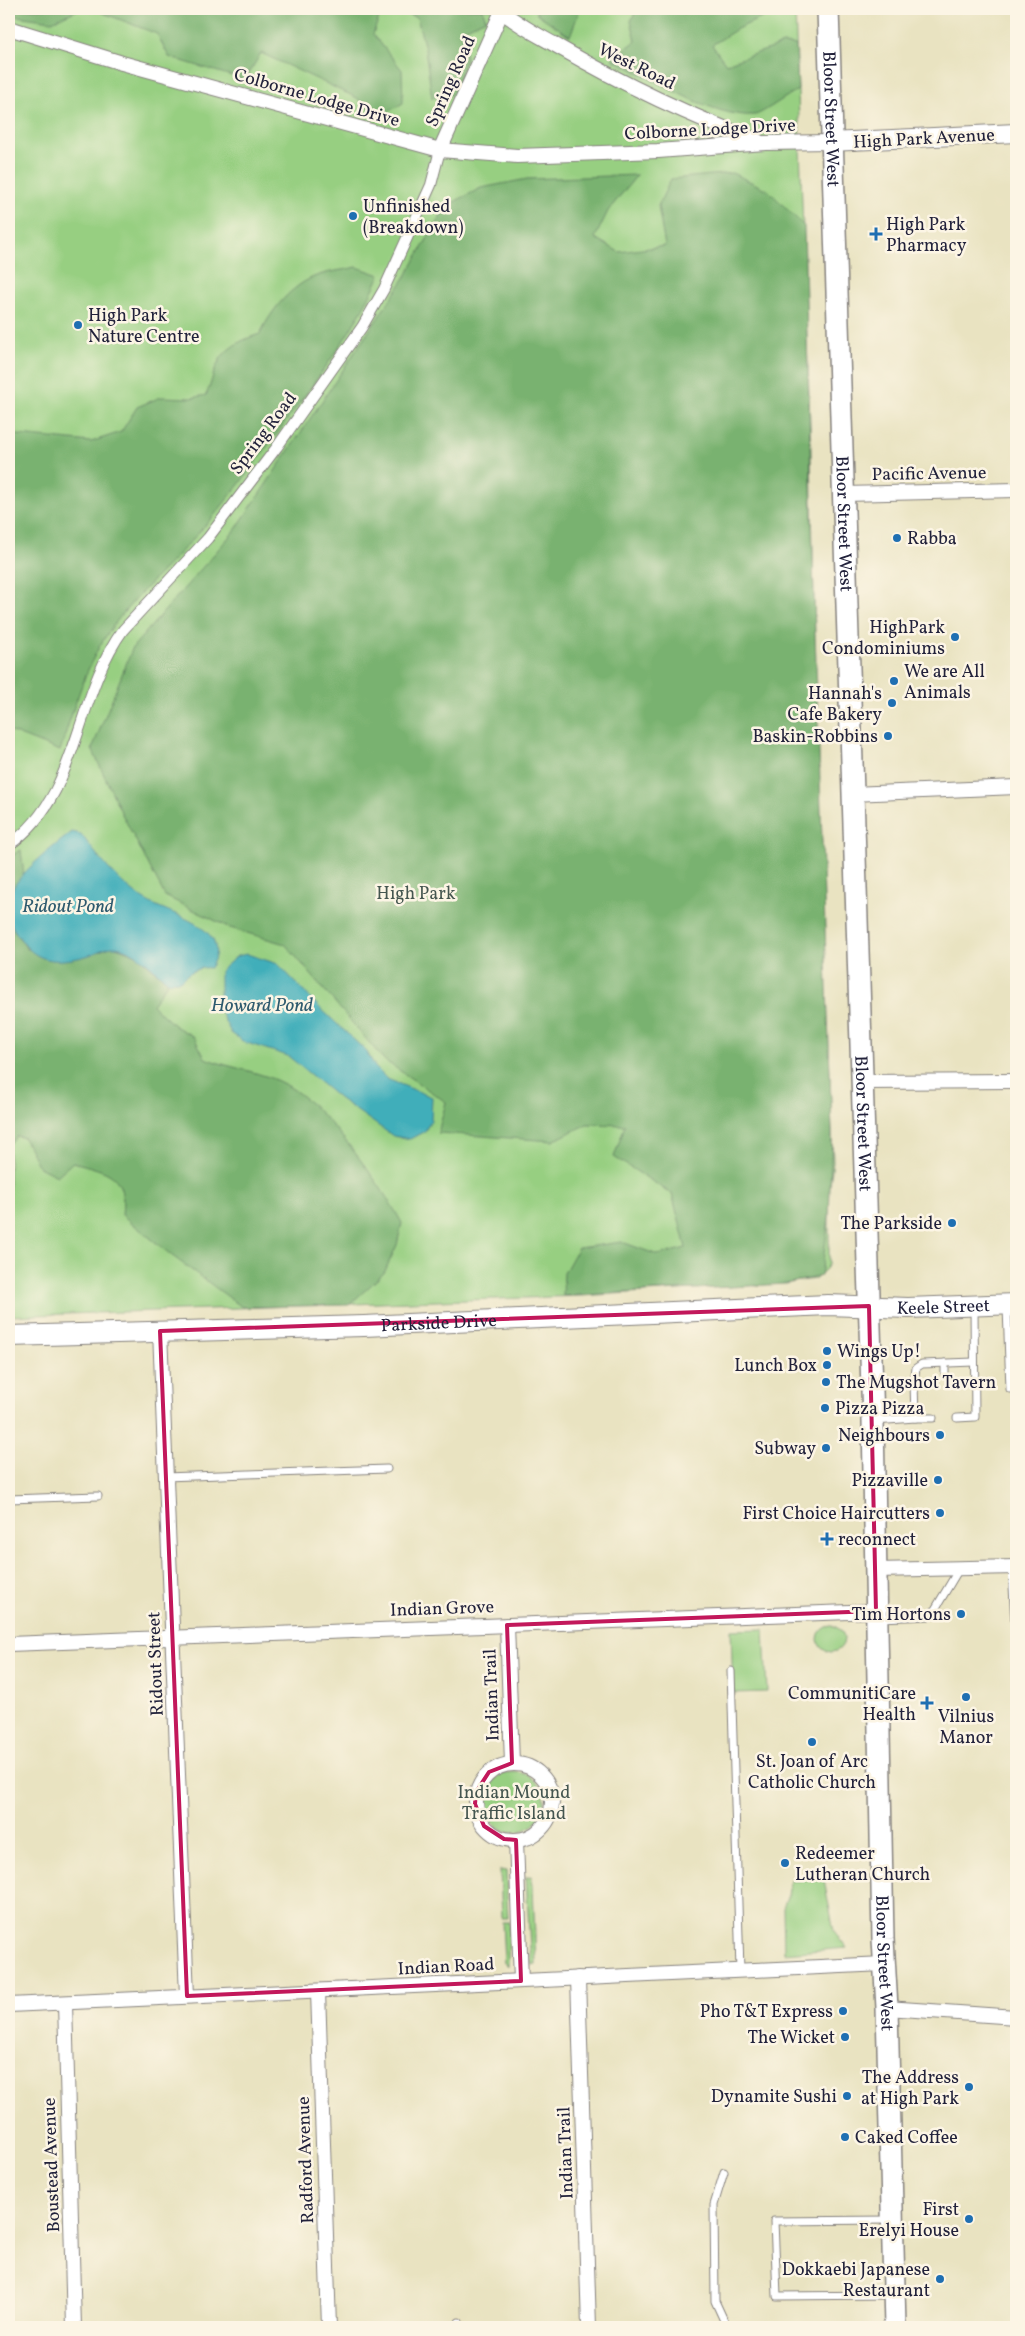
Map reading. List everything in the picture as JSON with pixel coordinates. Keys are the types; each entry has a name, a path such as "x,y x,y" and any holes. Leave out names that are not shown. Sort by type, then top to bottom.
{"main road":[{"name":"Bloor Street West","path":"828,9 873,1421 884,1964 887,2008 895,2327"},
{"name":"Keele Street","path":"869,1306 908,1308 1012,1304"},
{"name":"Parkside Drive","path":"9,1336 374,1326 828,1305 869,1306"}],"street":[{"name":"West Road","path":"501,10 540,36 607,74 709,122 765,143"},
{"name":"Spring Road","path":"9,844 39,819 52,798 63,776 101,665 112,645 123,630 208,538 277,447 362,327 384,289 431,185 440,150 501,10"},
{"name":"Colborne Lodge Drive","path":"9,28 122,63 440,150 518,156 658,151 765,143 831,142"},
{"name":"High Park Avenue","path":"831,142 1016,133"},
{"name":"Pacific Avenue","path":"844,494 1016,490"},
{"path":"852,794 1016,787"},
{"path":"862,1082 1016,1081"},
{"name":"Ridout Street","path":"160,1331 187,1996"},
{"path":"876,1570 1014,1567"},
{"name":"Indian Grove","path":"9,1644 507,1625 876,1614"},
{"name":"Indian Trail","path":"507,1625 512,1763"},
{"name":"Indian Trail","path":"512,1763 523,1764 539,1773 549,1787 552,1799 550,1811 542,1827 528,1837 516,1840 504,1839 493,1834 484,1826 478,1816 475,1804 476,1792 481,1781 489,1772 500,1766 512,1763"},
{"path":"516,1840 521,1981"},
{"name":"Indian Road","path":"9,2006 884,1964"},
{"name":"Indian Trail","path":"578,1978 589,2327"},
{"name":"Radford Avenue","path":"318,1991 329,2327"},
{"name":"Boustead Avenue","path":"65,2003 74,2327"},
{"path":"887,2008 1016,2017"}],"lane":[{"path":"1010,1389 1012,1304"},
{"path":"957,1418 975,1417 974,1305"},
{"path":"915,1418 914,1382 916,1368 922,1364 974,1362"},
{"path":"945,1363 945,1374"},
{"path":"873,1421 933,1418"},
{"path":"166,1477 387,1469"},
{"path":"9,1499 98,1496"},
{"path":"1014,1567 1016,1644"},
{"path":"876,1614 931,1616 958,1569"},
{"path":"732,1671 740,1970"},
{"path":"724,2172 714,2205 715,2301 727,2327"},
{"path":"892,2220 774,2221 777,2296 895,2295"}],"highlighted area":[{"path":"869,1306 876,1611 507,1625 512,1763 489,1772 476,1792 475,1804 484,1826 504,1839 516,1840 521,1981 187,1996 160,1331"}],"green space":[{"name":"High Park","path":"9,9 795,9 811,449 816,710 833,1162 829,1193 829,1264 816,1279 775,1284 581,1296 9,1316"},
{"path":"9,9 80,9 52,21 9,15"},
{"path":"93,9 382,9 373,34 402,70 403,103 379,117 357,98 261,53 245,80 169,57 157,34"},
{"path":"382,9 482,9 486,19 462,30 466,58 454,94 432,98 425,49 417,17"},
{"path":"539,9 580,9 570,36 536,13"},
{"path":"637,9 773,9 770,14 737,29 712,45 726,64 783,44 796,45 798,90 755,115 721,110 702,104 663,86 612,59 636,41 631,21"},
{"path":"732,173 768,190 804,226 815,633 832,1133 829,1217 821,1276 786,1284 563,1296 564,1273 578,1248 622,1242 658,1255 686,1248 672,1194 614,1157 625,1125 587,1124 553,1141 438,1133 446,1102 384,1060 285,944 230,928 165,896 122,814 92,749 133,647 236,529 406,276 446,206 481,188 527,179 637,175 608,211 595,238 619,252 665,246 658,206 671,179"},
{"path":"357,267 380,275 349,332 312,386 229,497 205,526 113,625 97,651 85,678 60,751 9,731 9,434 91,442 121,432 137,407 161,397 191,398 206,395 215,369 224,354 241,342 260,334 270,316 284,298 300,284 328,272"},
{"path":"21,850 24,875 9,897 9,857"},
{"path":"9,914 14,930 27,949 85,956 113,946 137,955 168,982 152,1005 175,1026 194,1037 205,1058 278,1081 288,1086 319,1111 367,1168 402,1223 397,1245 384,1273 349,1305 242,1307 171,1255 122,1215 123,1201 121,1190 118,1182 112,1176 73,1162 57,1176 39,1167 24,1138 17,1136 9,1145"},
{"path":"831,1626 840,1630 844,1639 840,1648 831,1652 822,1648 818,1639 822,1630"},
{"path":"764,1629 767,1692 733,1693 731,1630"},
{"name":"Indian Mound Traffic Island","path":"514,1772 531,1777 539,1785 544,1802 539,1819 531,1827 514,1832 497,1827 489,1819 484,1802 489,1785 497,1777"},
{"path":"500,1870 506,1871 508,1918 502,1918"},
{"path":"531,1876 536,1964 531,1965 526,1877"},
{"path":"824,1880 834,1931 847,1948 784,1953 783,1908 788,1895 790,1881"},
{"path":"502,1922 509,1922 508,1967 504,1963"}],"water":[{"name":"Ridout Pond","path":"72,832 81,834 100,859 139,896 193,922 205,931 213,941 216,953 210,968 194,971 180,981 168,982 144,960 130,951 115,947 69,960 52,960 41,957 29,949 16,933 11,923 8,913 9,897 19,879 27,870"},
{"name":"Howard Pond","path":"247,954 278,964 319,1007 367,1052 375,1067 387,1079 432,1097 431,1120 425,1131 410,1139 393,1136 340,1099 288,1056 244,1042 231,1033 220,1011 220,971 237,956"}],"place":[{"name":"Unfinished (Breakdown)","path":"353,216"},
{"name":"High Park Pharmacy","path":"876,234"},
{"name":"High Park Nature Centre","path":"78,325"},
{"name":"Rabba","path":"897,538"},
{"name":"HighPark Condominiums","path":"955,637"},
{"name":"We are All Animals","path":"894,681"},
{"name":"Hannah's Cafe Bakery","path":"892,703"},
{"name":"Baskin-Robbins","path":"888,736"},
{"name":"The Parkside","path":"952,1223"},
{"name":"Wings Up!","path":"827,1351"},
{"name":"Lunch Box","path":"827,1365"},
{"name":"The Mugshot Tavern","path":"826,1382"},
{"name":"Pizza Pizza","path":"825,1408"},
{"name":"Neighbours","path":"940,1435"},
{"name":"Subway","path":"826,1448"},
{"name":"Pizzaville","path":"938,1480"},
{"name":"First Choice Haircutters","path":"940,1513"},
{"name":"reconnect","path":"827,1539"},
{"name":"Tim Hortons","path":"961,1614"},
{"name":"Vilnius Manor","path":"966,1697"},
{"name":"CommunitiCare Health","path":"927,1703"},
{"name":"St. Joan of Arc Catholic Church","path":"812,1742"},
{"name":"Redeemer Lutheran Church","path":"785,1863"},
{"name":"Pho T&T Express","path":"843,2011"},
{"name":"The Wicket","path":"845,2037"},
{"name":"The Address at High Park","path":"969,2087"},
{"name":"Dynamite Sushi","path":"847,2096"},
{"name":"Caked Coffee","path":"845,2137"},
{"name":"First Erelyi House","path":"969,2219"},
{"name":"Dokkaebi Japanese Restaurant","path":"940,2279"}]}
